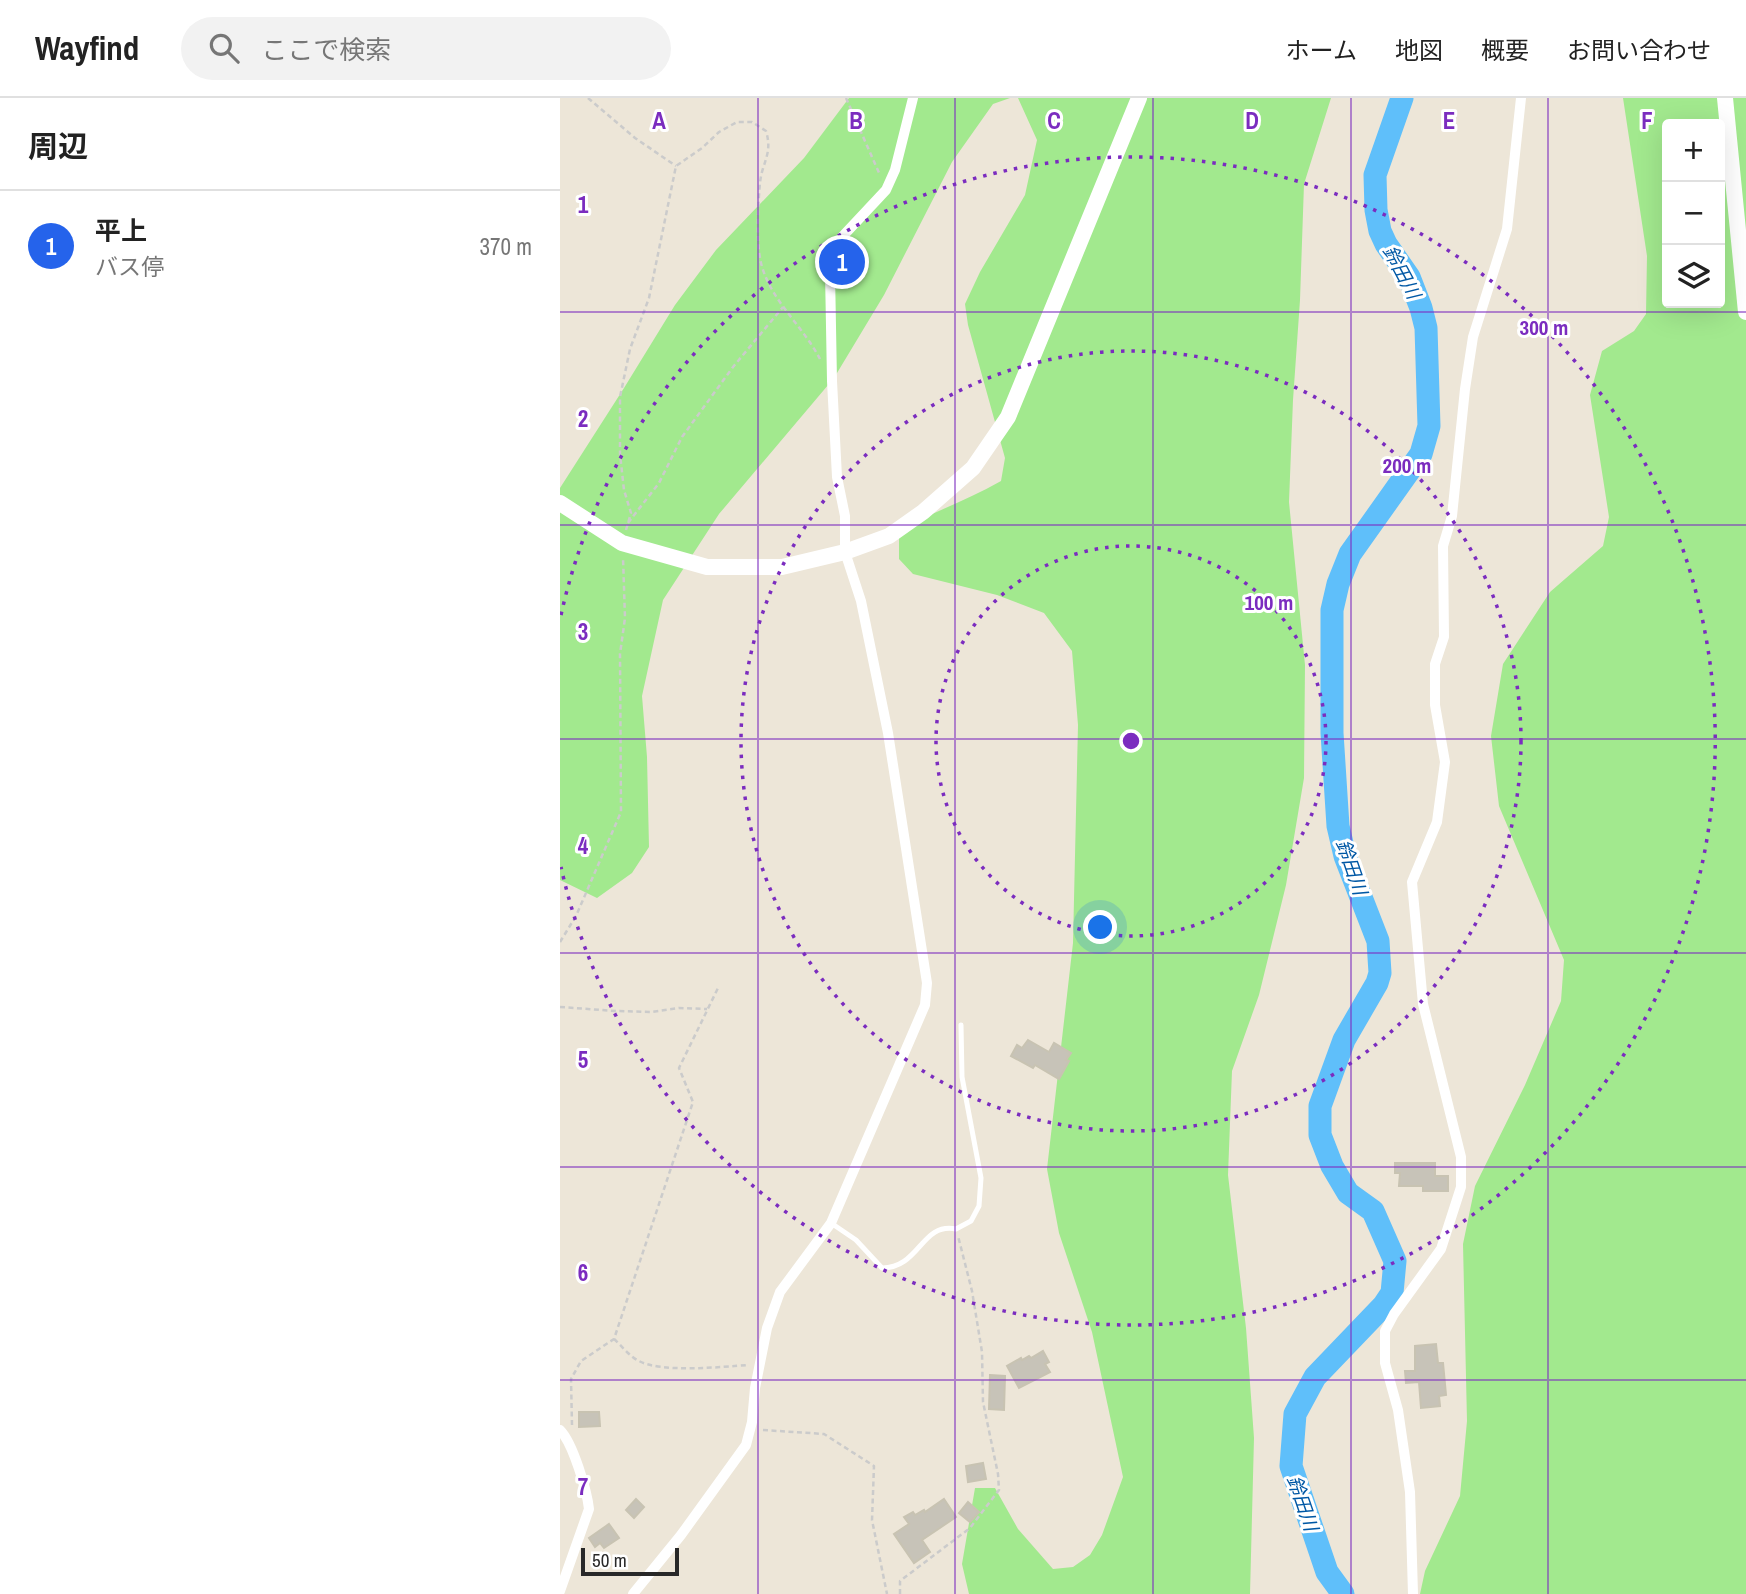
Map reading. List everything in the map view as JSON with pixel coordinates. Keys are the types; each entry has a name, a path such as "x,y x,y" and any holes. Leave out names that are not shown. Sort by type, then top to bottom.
{"street":[{"path":"633,1594 681,1535 746,1445 767,1328 780,1292 831,1223 925,1005 927,983 888,733 861,601 845,552 845,516 837,477 830,272 842,237 886,190 895,170 914,98"},
{"path":"560,503 617,541 707,568 729,569 782,567 845,552 888,536 923,512 973,468 1008,417 1139,98"},
{"path":"1413,1594 1410,1492 1398,1410 1385,1363 1385,1331 1394,1314 1441,1249 1461,1187 1461,1157 1423,1004 1412,882 1437,822 1445,762 1436,705 1436,664 1444,637 1443,546 1452,516 1473,337 1507,229 1521,98"},
{"path":"1725,98 1746,312"},
{"path":"560,1430 571,1445 588,1496 589,1509 560,1591"}],"lane":[{"path":"831,1223 856,1240 882,1268 896,1268 909,1259 934,1231 949,1227 956,1229 971,1221 979,1206 981,1178 962,1077 961,1026"}],"path":[{"path":"588,98 635,138 676,166"},
{"path":"846,98 886,190"},
{"path":"783,306 682,437 659,483 626,526 631,513 624,490 620,454 620,397 630,349 649,298 676,166 719,132 737,122 752,122 766,131 770,144 760,180 758,238 761,265 783,306 817,353 832,381"},
{"path":"560,942 576,916 621,812 620,654 625,618 617,541"},
{"path":"572,1426 571,1378 580,1361 614,1339 693,1102 679,1068 719,986"},
{"path":"560,1007 651,1012 679,1008 707,1010"},
{"path":"900,1594 900,1581 970,1528 999,1490 983,1402 982,1352 972,1291 956,1229"},
{"path":"614,1339 636,1360 650,1366 712,1368 760,1364"},
{"path":"749,1431 770,1429 824,1434 874,1466 873,1520 887,1594"}],"green space":[{"path":"849,98 1010,98 993,104 952,162 884,295 834,378 719,514 663,600 642,696 647,757 649,847 632,873 597,898 560,880 560,488 675,305 716,250 804,158"},
{"path":"1018,98 1331,98 1304,184 1293,400 1289,502 1305,665 1304,778 1286,885 1259,995 1232,1071 1228,1175 1246,1328 1254,1438 1250,1594 969,1594 962,1564 975,1488 995,1488 1018,1529 1053,1569 1073,1567 1090,1555 1102,1535 1123,1477 1092,1332 1059,1233 1047,1169 1073,943 1078,725 1072,651 1044,613 997,595 913,574 899,559 899,530 1001,481 1005,458 968,325 965,304 980,272 1025,195 1037,140"},
{"path":"1623,98 1746,98 1746,1594 1420,1594 1425,1571 1460,1496 1467,1421 1463,1244 1475,1186 1525,1085 1561,1001 1564,960 1499,806 1491,736 1503,664 1550,592 1603,546 1609,517 1590,395 1602,351 1634,331 1646,314 1647,256"}],"building":[{"path":"1028,1040 1049,1052 1054,1043 1071,1053 1059,1079 1035,1065 1033,1068 1011,1056 1017,1045 1022,1048"},
{"path":"1395,1163 1435,1163 1435,1176 1448,1176 1448,1191 1423,1191 1423,1186 1399,1186 1400,1173 1395,1173"},
{"path":"1436,1344 1438,1363 1443,1363 1446,1395 1439,1396 1440,1406 1421,1408 1419,1382 1406,1383 1405,1371 1415,1371 1415,1346"},
{"path":"1043,1351 1049,1362 1045,1364 1050,1372 1019,1388 1007,1366"},
{"path":"990,1375 1005,1376 1004,1410 989,1409"},
{"path":"579,1412 599,1412 600,1426 579,1427"},
{"path":"983,1463 986,1479 968,1482 966,1466"},
{"path":"636,1499 644,1507 634,1518 626,1510"},
{"path":"944,1499 956,1517 922,1540 930,1552 914,1563 894,1534 909,1524 904,1517 913,1512 915,1515 924,1510 925,1512"},
{"path":"968,1502 979,1512 970,1522 959,1513"},
{"path":"609,1524 619,1538 604,1548 600,1543 595,1547 589,1538"}],"waterway":[{"name":"鈴田川","path":"1343,1594 1327,1572 1291,1466 1295,1414 1315,1377 1384,1305 1392,1293 1395,1261 1373,1211 1348,1193 1332,1166 1320,1135 1320,1106 1344,1040 1380,973 1378,941 1345,856 1338,826 1332,733 1332,610 1338,584 1350,554 1421,454 1429,426 1426,328 1409,277 1380,231 1376,210 1375,175 1402,98"}],"place":[{"name":"平上","path":"842,262"}]}
